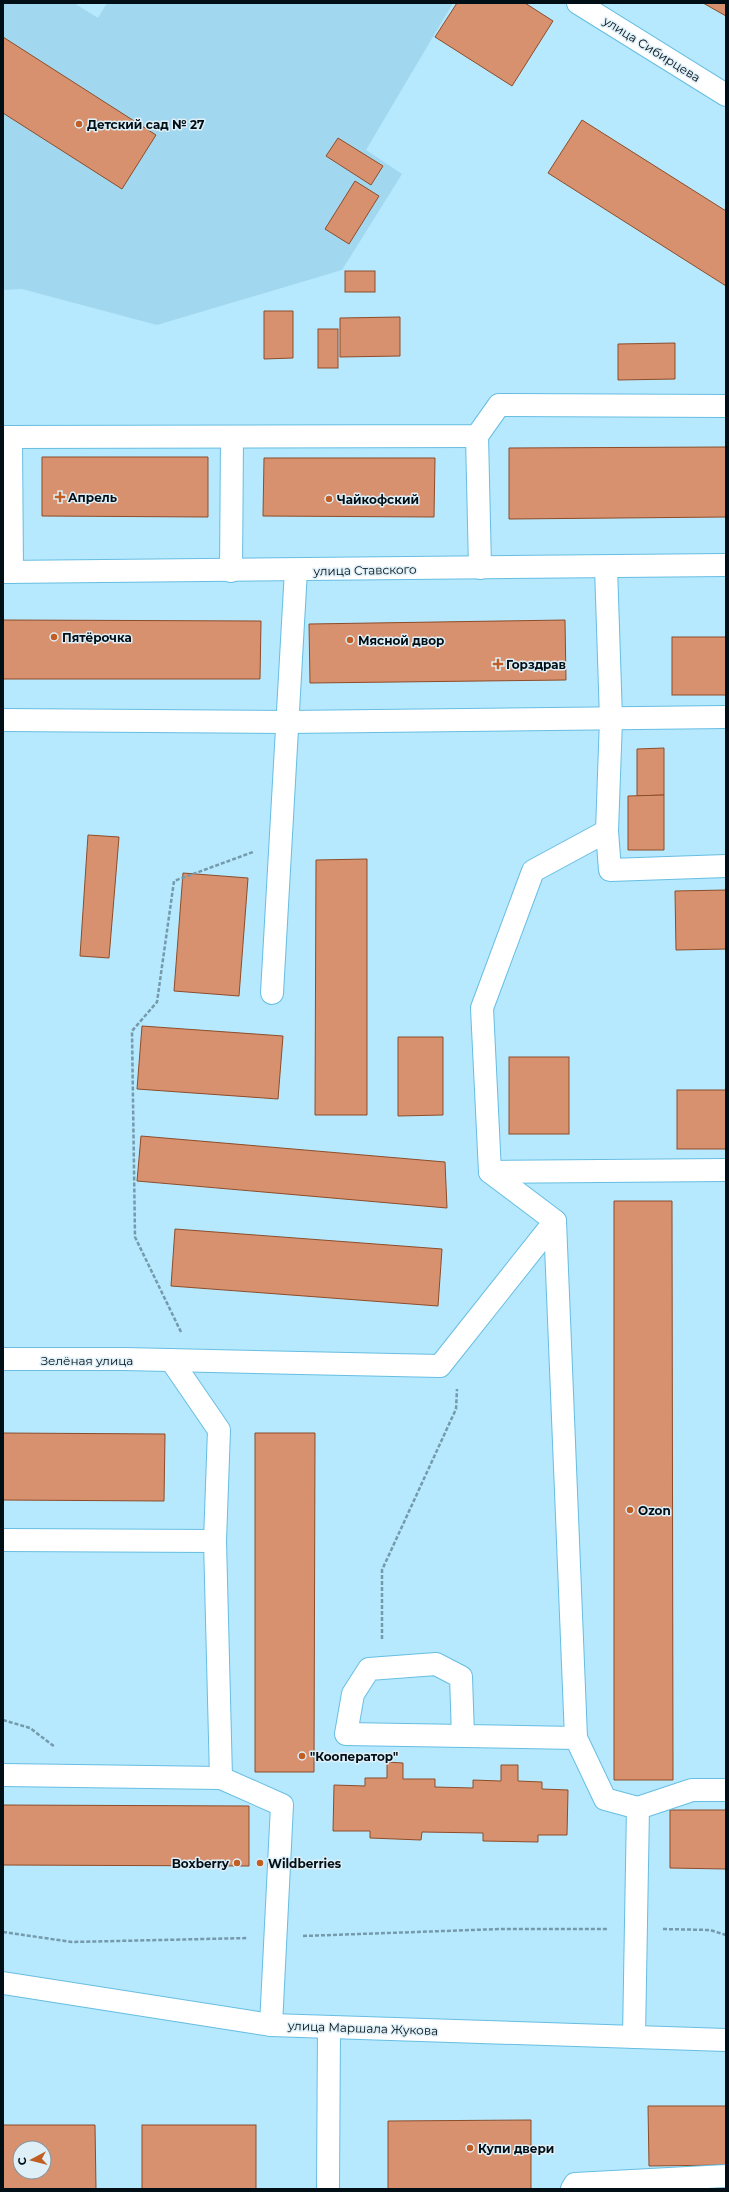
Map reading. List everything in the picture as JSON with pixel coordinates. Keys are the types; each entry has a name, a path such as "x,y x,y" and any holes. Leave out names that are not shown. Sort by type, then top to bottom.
{"street":[{"name":"улица Сибирцева","path":"578,3 726,95"},
{"path":"480,568 478,436 499,405 726,406"},
{"path":"7,572 7,438 478,436"},
{"path":"231,571 232,437"},
{"name":"улица Ставского","path":"7,572 726,565"},
{"path":"606,567 611,719 607,831 610,870 726,866"},
{"path":"272,993 296,570"},
{"path":"3,720 287,722 726,717"},
{"path":"490,1172 482,1008 533,872 607,831"},
{"path":"490,1172 726,1170"},
{"path":"490,1172 555,1221 576,1738 605,1799 638,1808 692,1790 726,1790"},
{"name":"Зелёная улица","path":"3,1359 171,1360 440,1366 555,1221"},
{"path":"171,1360 219,1430 215,1540 221,1778"},
{"path":"3,1540 215,1540"},
{"path":"463,1736 461,1677 436,1664 369,1669 353,1694 346,1734 576,1738"},
{"path":"3,1775 221,1778 282,1805 271,2025"},
{"path":"634,2036 638,1808"},
{"name":"улица Маршала Жукова","path":"3,1983 271,2025 726,2040"},
{"path":"328,2189 329,2027"},
{"path":"572,2189 576,2184 726,2176"}],"path":[{"path":"195,1361 135,1237 132,1031 157,1002 174,881 255,852 256,844"},
{"path":"383,1668 382,1570 456,1408 457,1386"},
{"path":"3,1932 72,1942 500,1929 710,1930 726,1935"}],"shaded area":[{"path":"3,3 74,3 98,18 107,3 453,3 366,150 402,174 342,270 157,325 22,289 3,290"}],"building":[{"path":"457,3 525,3 553,21 512,86 435,37"},
{"path":"703,3 726,3 726,16"},
{"name":"Детский сад № 27","path":"3,37 156,135 122,189 3,113"},
{"path":"582,120 726,211 726,286 548,173"},
{"path":"338,138 383,166 371,185 326,156"},
{"path":"355,181 379,196 349,244 325,229"},
{"path":"345,271 375,271 375,292 345,292"},
{"path":"264,311 293,311 293,358 264,359"},
{"path":"400,317 400,356 340,357 340,318"},
{"path":"318,329 338,329 338,368 318,368"},
{"path":"675,343 675,379 618,380 618,344"},
{"path":"726,447 726,517 509,519 509,448"},
{"path":"42,457 208,457 208,517 42,516"},
{"path":"264,458 435,458 434,517 263,516"},
{"path":"3,620 261,621 260,679 3,679"},
{"path":"565,620 566,680 310,683 309,624"},
{"path":"672,637 726,637 726,695 672,695"},
{"path":"664,748 664,795 637,796 637,749"},
{"path":"664,795 664,850 628,850 628,796"},
{"path":"88,835 119,837 109,958 80,956"},
{"path":"367,859 367,1115 315,1115 316,860"},
{"path":"183,873 248,878 239,996 174,991"},
{"path":"726,890 726,949 676,950 675,891"},
{"path":"142,1026 283,1036 278,1099 137,1089"},
{"path":"398,1037 443,1037 443,1115 398,1116"},
{"path":"509,1057 569,1057 569,1134 509,1134"},
{"path":"677,1090 726,1090 726,1149 677,1149"},
{"path":"141,1136 445,1162 447,1208 137,1181"},
{"path":"614,1201 672,1201 673,1780 614,1780"},
{"path":"175,1229 442,1249 438,1306 171,1286"},
{"path":"3,1433 165,1434 164,1501 3,1500"},
{"path":"255,1433 315,1433 314,1772 255,1772"},
{"path":"387,1762 403,1763 403,1779 435,1779 435,1787 473,1788 473,1780 501,1781 501,1765 518,1765 518,1781 542,1782 542,1789 568,1790 567,1835 538,1835 538,1842 483,1841 483,1833 422,1832 421,1840 370,1838 370,1831 333,1831 334,1785 365,1786 365,1778 387,1778"},
{"path":"3,1805 249,1806 249,1866 3,1865"},
{"path":"670,1810 726,1810 726,1869 670,1868"},
{"path":"648,2106 726,2106 726,2165 649,2166"},
{"path":"531,2120 531,2189 388,2189 388,2121"},
{"path":"3,2125 95,2125 96,2189 3,2189"},
{"path":"142,2125 256,2125 256,2189 142,2189"}],"place":[{"name":"Детский сад № 27","path":"79,124"},
{"name":"Апрель","path":"60,497"},
{"name":"Чайкофский","path":"329,499"},
{"name":"Пятёрочка","path":"54,637"},
{"name":"Мясной двор","path":"350,640"},
{"name":"Горздрав","path":"498,664"},
{"name":"Ozon","path":"630,1510"},
{"name":"\"Кооператор\"","path":"302,1756"},
{"name":"Boxberry","path":"237,1863"},
{"name":"Wildberries","path":"260,1863"},
{"name":"Купи двери","path":"470,2148"}]}
